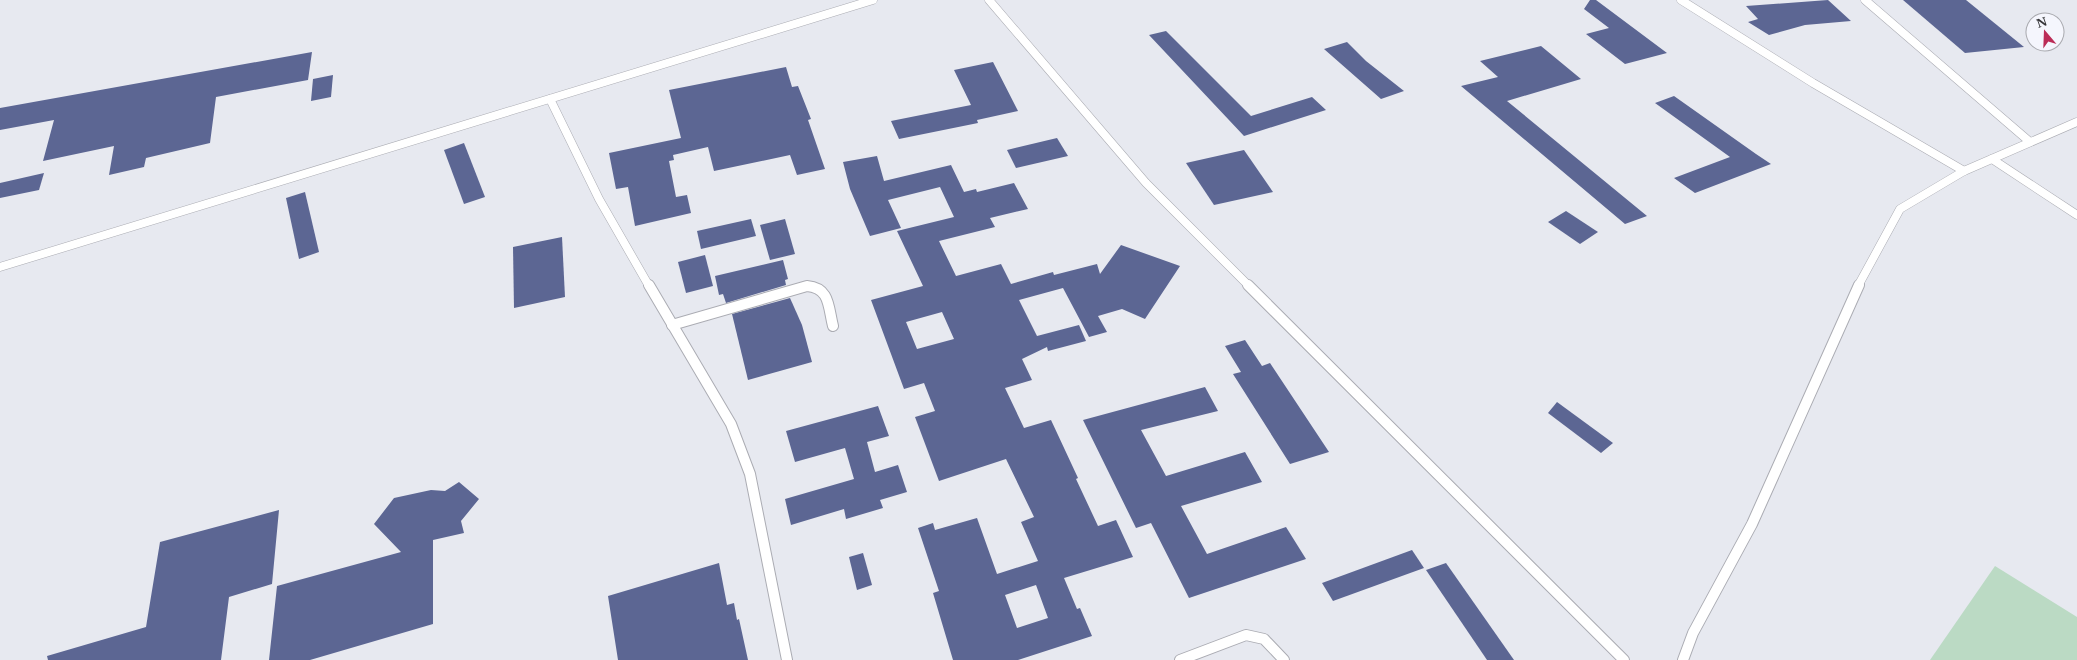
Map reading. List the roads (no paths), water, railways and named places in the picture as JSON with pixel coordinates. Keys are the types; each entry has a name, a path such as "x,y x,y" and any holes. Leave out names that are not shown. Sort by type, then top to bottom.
{"lane":[{"path":"0,267 873,0"},
{"path":"989,0 1146,183 1624,660"},
{"path":"1681,0 1813,83 1964,171"},
{"path":"1865,0 2030,142"},
{"path":"550,99 600,199 731,424 750,474 787,660"},
{"path":"1684,660 1693,633 1752,524 1863,275 1900,209 1964,171 2077,122"},
{"path":"1992,159 2077,215"},
{"path":"672,325 807,286 817,287 824,292 832,326"},
{"path":"1180,660 1246,635 1264,639 1284,660"}]}
